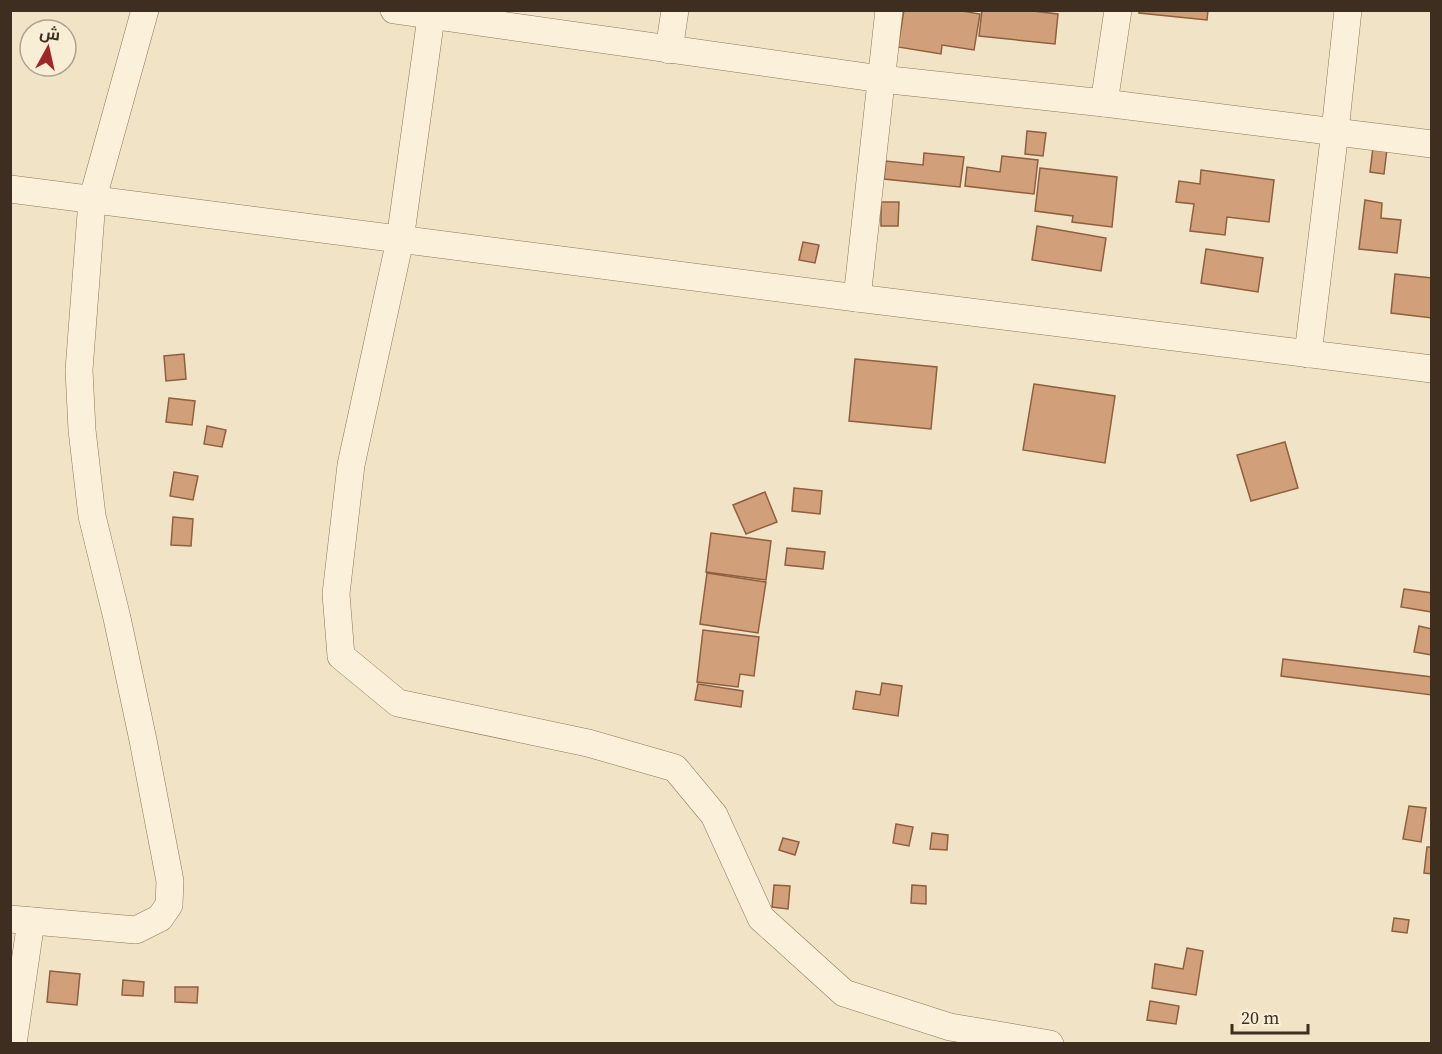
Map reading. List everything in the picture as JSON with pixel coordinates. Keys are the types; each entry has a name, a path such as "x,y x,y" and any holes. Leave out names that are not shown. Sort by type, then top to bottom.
{"street":[{"path":"12,1044 21,920 136,930 160,918 169,905 170,881 117,618 92,516 84,452 80,370 93,201 145,10"},
{"path":"394,10 431,13 669,50 881,79 1431,144"},
{"path":"669,50 675,10"},
{"path":"857,298 889,10"},
{"path":"1104,104 1118,10"},
{"path":"1308,354 1348,10"},
{"path":"431,13 400,240 351,465 336,594 341,656 398,703 588,743 675,768 714,815 761,918 844,993 950,1027 1050,1044"},
{"path":"10,189 1431,369"}],"building":[{"path":"904,10 956,10 980,14 974,50 942,45 941,54 898,47"},
{"path":"982,10 1024,10 1058,14 1055,44 979,36"},
{"path":"1139,10 1208,10 1207,20 1139,13"},
{"path":"1027,131 1046,133 1043,156 1025,154"},
{"path":"1373,147 1387,149 1384,174 1370,172"},
{"path":"924,153 964,157 960,187 884,179 886,161 923,165"},
{"path":"1002,156 1038,160 1034,194 965,186 967,167 1000,172"},
{"path":"1040,168 1117,177 1112,227 1072,222 1073,216 1035,211"},
{"path":"1201,170 1274,180 1269,222 1227,217 1225,235 1190,231 1194,204 1176,202 1179,181 1200,184"},
{"path":"1365,200 1382,203 1381,218 1401,220 1397,253 1359,249"},
{"path":"881,202 899,202 898,226 881,226"},
{"path":"1037,226 1106,238 1101,271 1032,260"},
{"path":"803,242 819,245 815,263 799,260"},
{"path":"1206,249 1263,258 1258,292 1201,283"},
{"path":"1395,274 1432,278 1432,318 1391,313"},
{"path":"184,354 186,379 166,381 164,356"},
{"path":"855,359 937,367 931,429 849,421"},
{"path":"1034,384 1115,396 1105,463 1023,450"},
{"path":"169,398 195,401 192,425 166,422"},
{"path":"207,426 226,430 222,447 204,444"},
{"path":"1285,442 1298,488 1251,501 1237,455"},
{"path":"174,472 198,476 193,500 170,496"},
{"path":"794,488 822,491 820,514 792,511"},
{"path":"765,492 777,522 746,534 733,505"},
{"path":"173,517 193,519 191,546 171,545"},
{"path":"711,533 771,541 766,580 706,572"},
{"path":"787,548 825,552 823,569 785,565"},
{"path":"707,573 766,582 758,633 700,624"},
{"path":"1404,589 1432,593 1432,612 1401,607"},
{"path":"1419,626 1432,629 1432,655 1414,652"},
{"path":"703,630 759,637 754,676 740,674 738,687 697,682"},
{"path":"1283,659 1432,677 1432,695 1281,676"},
{"path":"882,683 902,686 898,716 853,709 856,691 880,695"},
{"path":"698,684 743,691 741,707 695,700"},
{"path":"1409,806 1426,808 1421,842 1403,839"},
{"path":"896,824 913,827 909,846 893,843"},
{"path":"932,833 948,835 947,850 930,849"},
{"path":"783,838 799,842 795,855 779,850"},
{"path":"1427,847 1432,847 1432,874 1424,873"},
{"path":"774,885 790,886 788,909 772,907"},
{"path":"912,885 926,886 926,904 911,903"},
{"path":"1394,918 1409,920 1407,933 1392,931"},
{"path":"1187,948 1203,951 1196,995 1152,988 1155,964 1183,969"},
{"path":"50,971 80,974 77,1005 47,1002"},
{"path":"123,980 144,982 143,996 122,995"},
{"path":"175,987 198,987 197,1003 175,1002"},
{"path":"1150,1001 1179,1006 1176,1024 1147,1020"}]}
